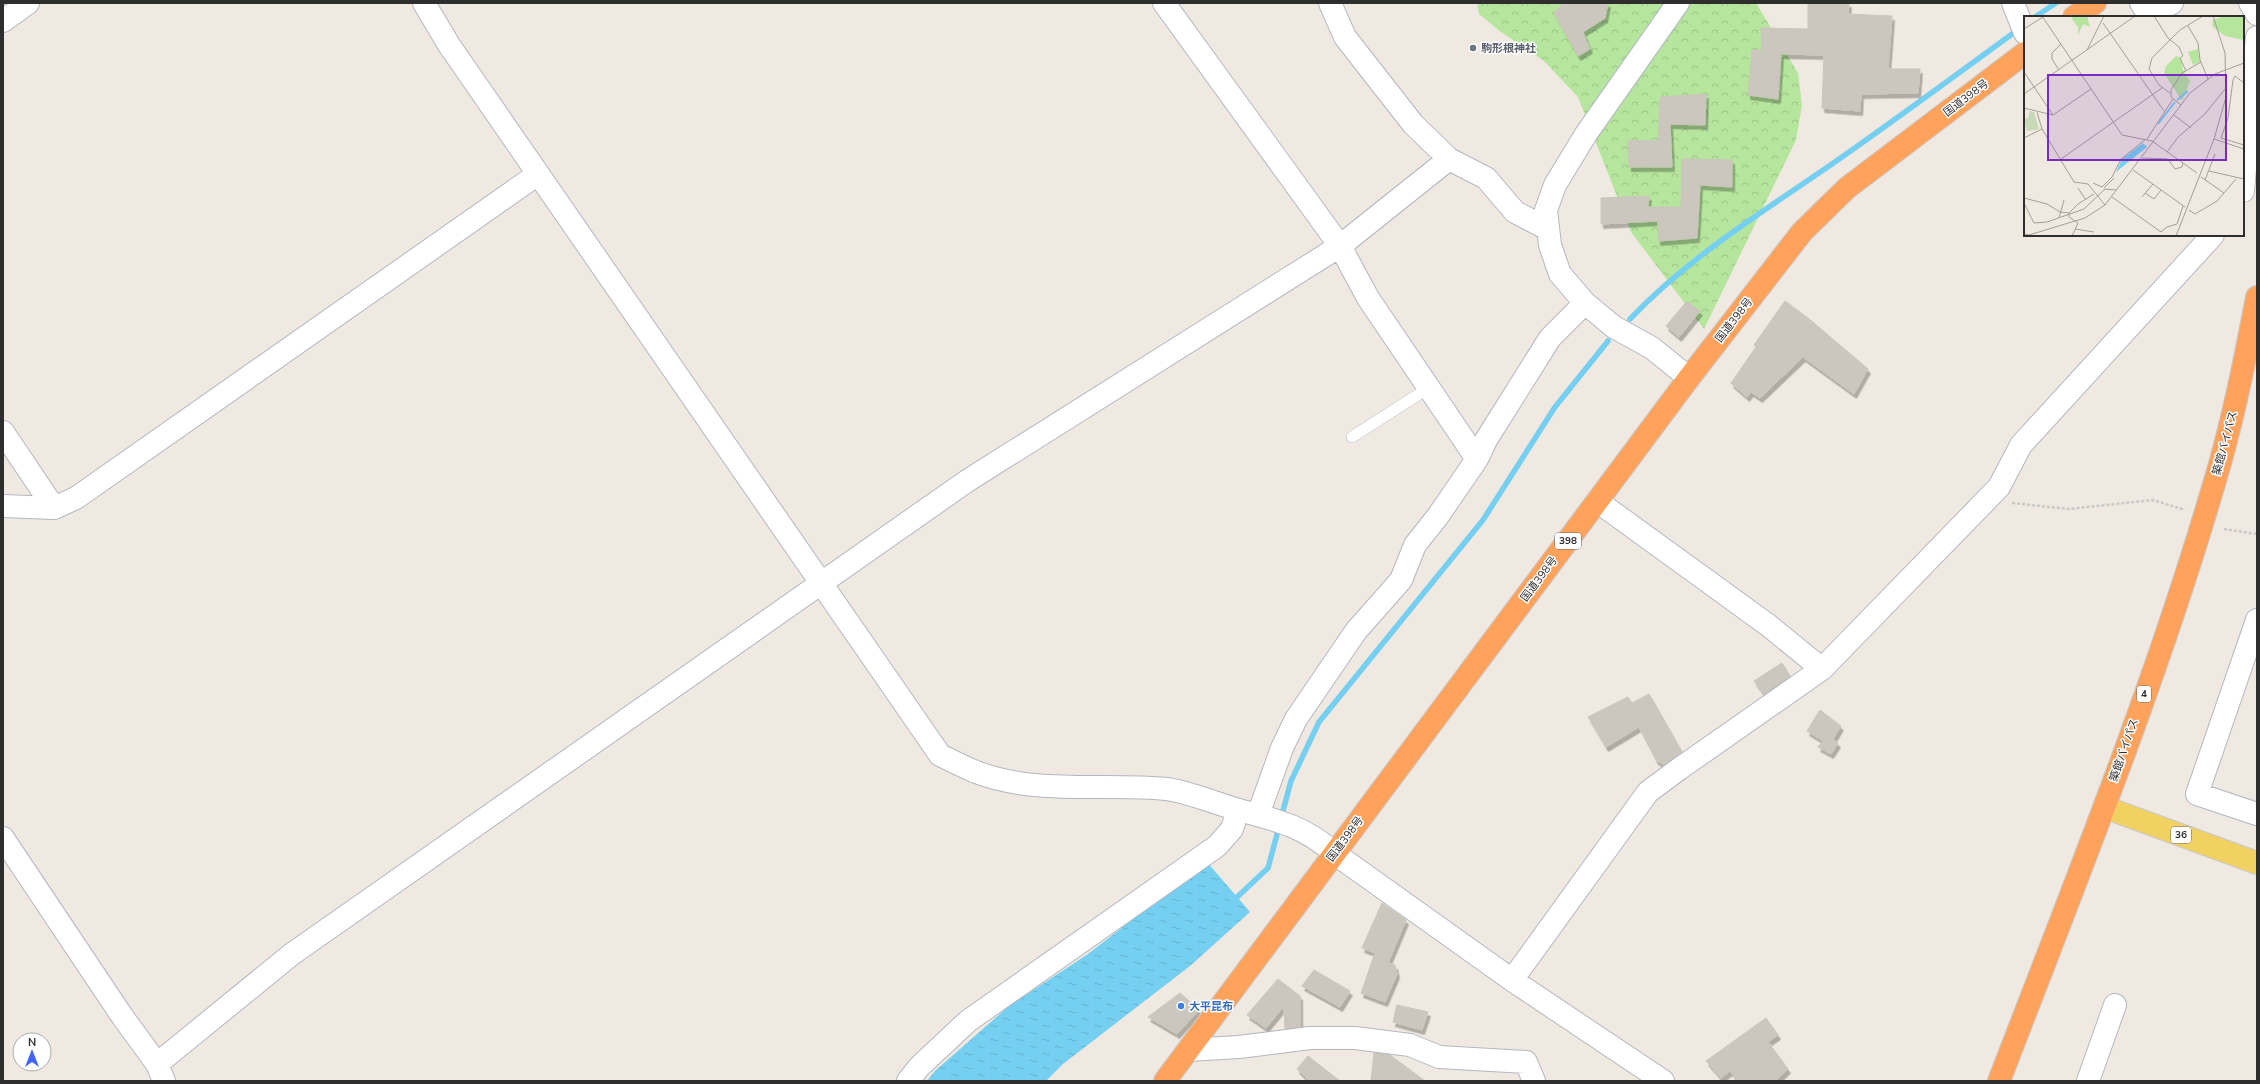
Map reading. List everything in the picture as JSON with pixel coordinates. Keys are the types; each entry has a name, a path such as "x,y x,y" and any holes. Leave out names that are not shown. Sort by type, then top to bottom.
{"highway":[{"path":"2076,16 2095,3"},
{"name":"国道398号","path":"1165,1081 1689,378 1802,232 1847,188 2024,54"},
{"name":"築館バイパス","path":"1999,1081 2104,807 2190,561 2215,480 2241,381 2257,296"}],"main road":[{"name":"36","path":"2104,807 2257,863"}],"street":[{"path":"3,20 28,3"},
{"path":"424,3 449,44 538,174 940,755 977,772 1016,782 1057,786 1167,789 1255,814 1304,831 1317,838 1334,853 1512,980 1663,1081"},
{"path":"1164,3 1340,246 1368,298 1430,388 1476,459"},
{"path":"1330,3 1345,37 1413,124 1448,159 1486,178 1515,212 1548,229"},
{"path":"1678,3 1654,38 1627,73 1555,185 1546,210 1550,245 1560,274 1585,303 1614,327 1652,348 1689,378"},
{"path":"2141,3 2149,15 2172,3"},
{"path":"2250,3 2257,14"},
{"path":"2014,5 2024,30"},
{"path":"2244,180 2257,37"},
{"path":"3,838 161,1072 292,954 821,584 967,480 1340,246 1448,159"},
{"path":"3,506 54,508 76,498 538,174"},
{"path":"1512,980 1648,792 1822,669 1999,487 2021,445 2212,236"},
{"path":"908,1081 919,1067 968,1021 1217,846 1232,829 1255,814 1282,748 1296,719 1356,631 1401,580 1415,545 1438,516 1476,459 1490,433 1550,338 1585,303"},
{"path":"3,432 54,508"},
{"path":"1597,501 1768,625 1822,669"},
{"path":"2257,620 2197,794 2257,814"},
{"path":"2088,1081 2115,1005"},
{"path":"1188,1050 1239,1047 1310,1038 1355,1038 1410,1045 1439,1057 1526,1062 1534,1081"}],"lane":[{"path":"1352,437 1430,388"}],"path":[{"path":"1982,505 2019,502 2069,509 2153,500 2185,511"},
{"path":"2224,529 2257,534"}],"green space":[{"path":"1477,3 1756,3 1798,73 1802,105 1796,140 1704,329 1631,232 1578,97 1544,61 1501,32 1479,14"}],"water":[{"path":"1207,862 1250,912 1190,966 1063,1064 1046,1081 927,1081 935,1071 1009,1006 1088,954"}],"building":[{"path":"1564,3 1608,3 1605,18 1583,32 1590,49 1578,56 1554,13"},
{"path":"1808,3 1849,3 1848,14 1892,16 1888,69 1920,69 1918,93 1861,94 1860,111 1822,108 1824,55 1781,54 1778,99 1748,95 1752,50 1762,50 1761,28 1808,29"},
{"path":"1706,94 1705,125 1670,124 1672,167 1629,167 1628,140 1658,141 1660,97"},
{"path":"1682,159 1732,160 1732,187 1700,185 1697,238 1658,241 1658,221 1601,224 1601,198 1649,196 1648,207 1681,207"},
{"path":"1687,301 1700,311 1679,337 1666,326"},
{"path":"1785,301 1808,318 1868,369 1854,394 1803,357 1760,398 1751,392 1747,397 1731,383 1756,347 1754,345"},
{"path":"1782,663 1790,676 1764,694 1754,681"},
{"path":"1649,694 1682,752 1664,765 1656,760 1639,727 1606,747 1588,717 1628,697 1632,703"},
{"path":"1820,710 1841,726 1833,739 1838,743 1831,754 1818,747 1823,741 1807,731"},
{"path":"1382,903 1406,920 1388,963 1395,965 1397,974 1385,1002 1361,993 1375,953 1362,948"},
{"path":"1314,970 1350,991 1340,1007 1302,986"},
{"path":"1278,979 1300,996 1300,1027 1285,1029 1284,1006 1266,1028 1247,1015"},
{"path":"1180,993 1199,1010 1177,1034 1148,1017"},
{"path":"1397,1005 1428,1012 1422,1030 1393,1022"},
{"path":"1766,1018 1778,1035 1768,1042 1788,1069 1775,1081 1738,1081 1730,1071 1721,1078 1706,1061"},
{"path":"1374,1053 1390,1055 1425,1081 1371,1081"},
{"path":"1308,1056 1340,1081 1309,1081 1297,1069"}],"waterway":[{"path":"2036,16 2056,3"},
{"path":"1630,319 1654,295 1705,252 1864,141 2019,29"},
{"path":"1281,818 1291,781 1319,722 1483,520 1555,407 1608,341"},
{"path":"1233,901 1268,868 1279,827"}],"place":[{"name":"駒形根神社","path":"1473,48"},
{"name":"大平昆布","path":"1181,1006"}]}
